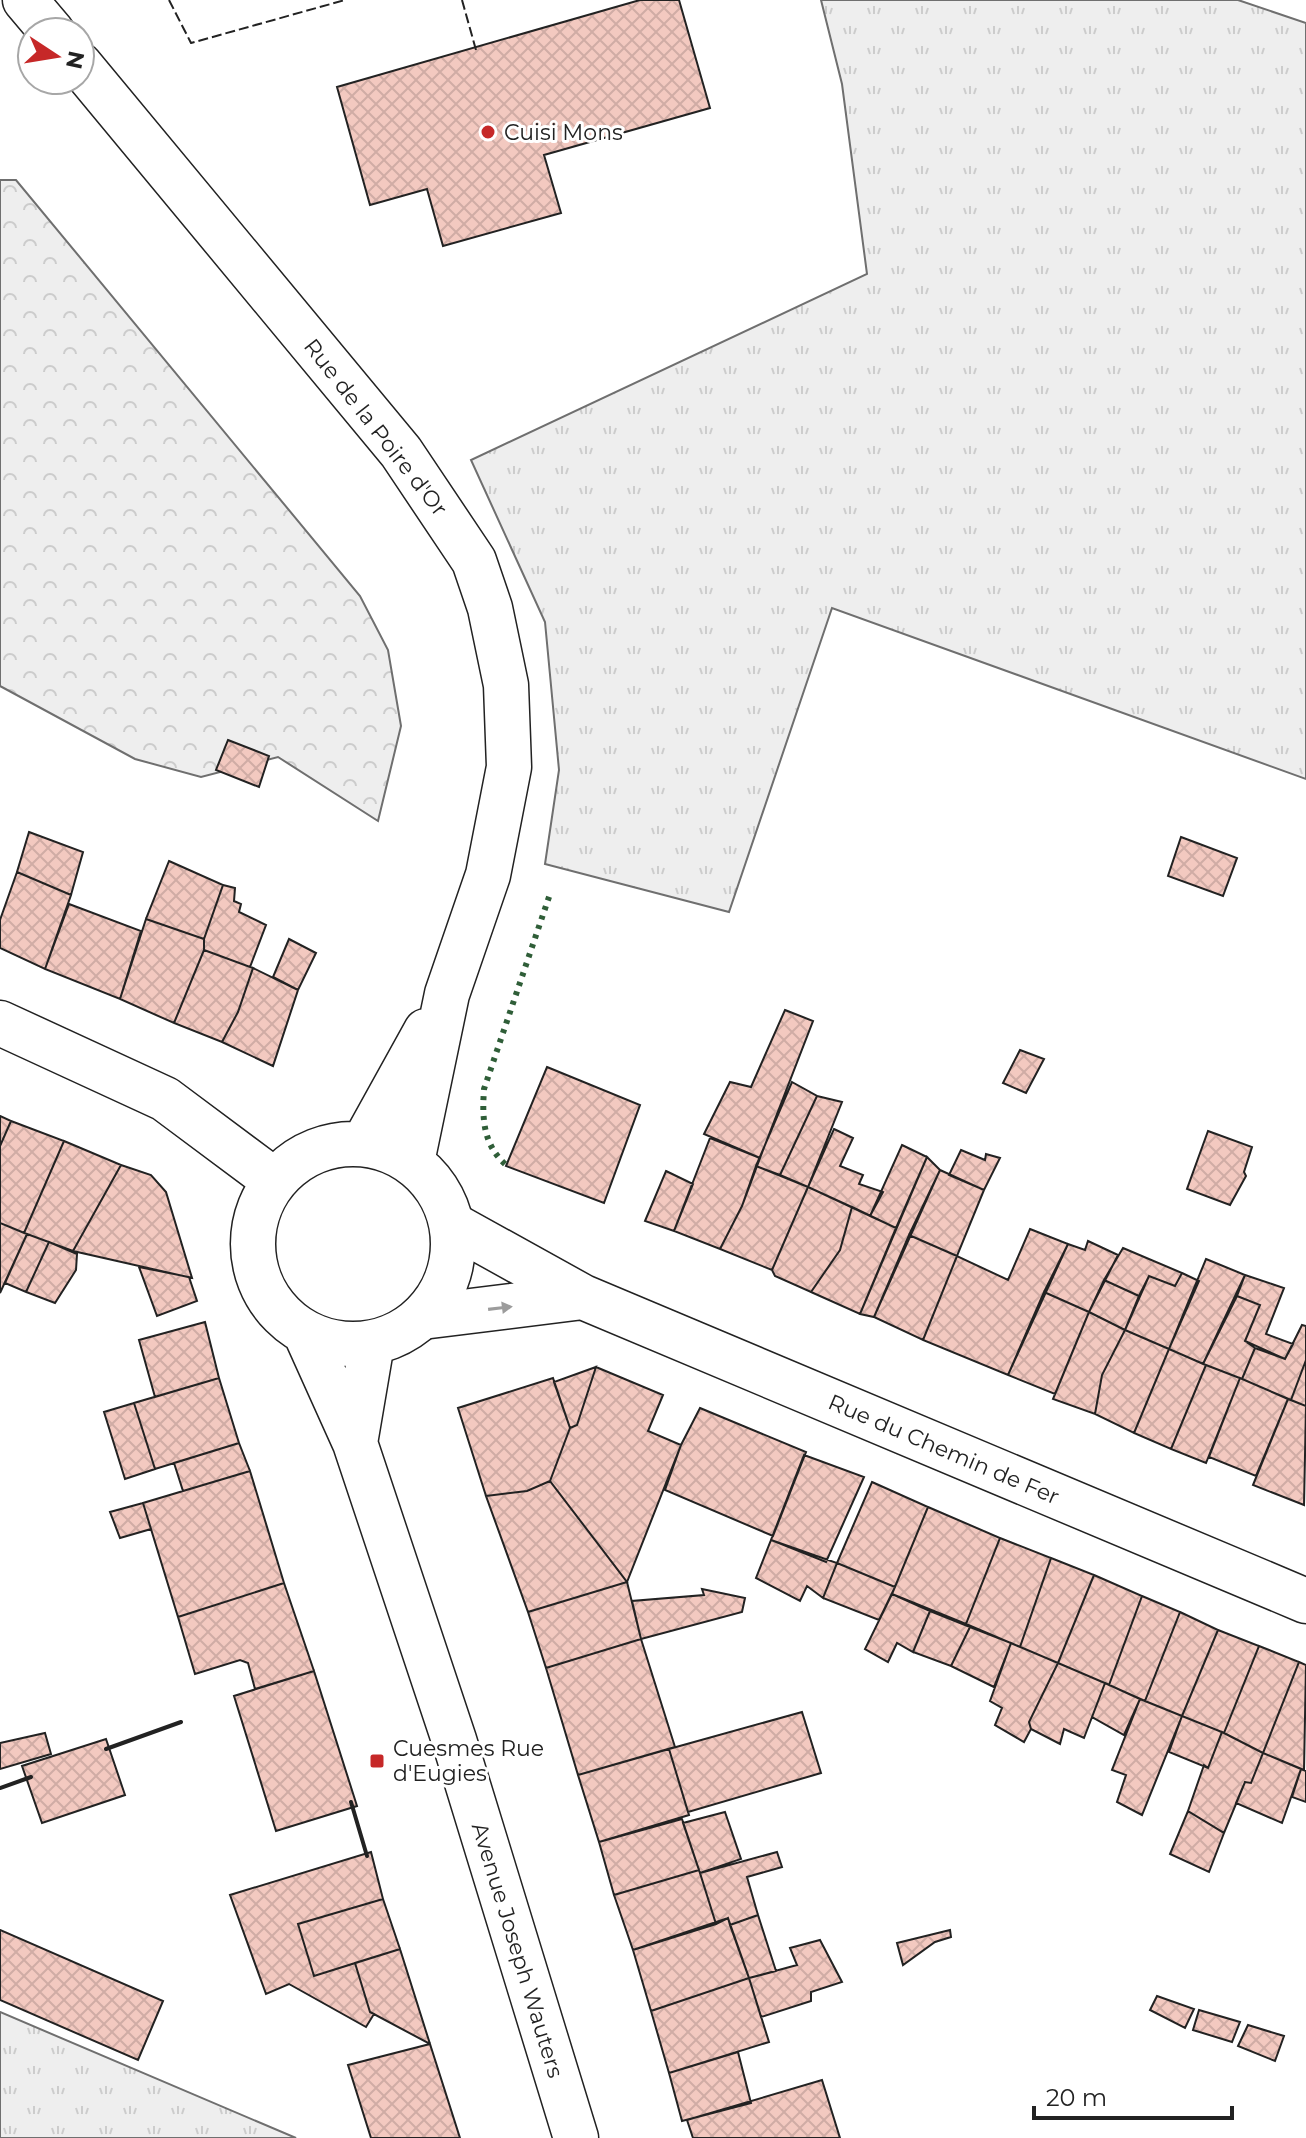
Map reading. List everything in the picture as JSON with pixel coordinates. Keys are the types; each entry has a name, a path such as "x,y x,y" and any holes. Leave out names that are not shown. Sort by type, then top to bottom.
{"street":[{"path":"25,0 38,16"},
{"name":"Rue de la Poire d'Or","path":"96,84 401,452 474,561 490,608 506,685 509,767 488,875 447,994"},
{"path":"364,1143 447,994"},
{"path":"412,1162 447,994"},
{"path":"0,1023 165,1099 275,1181"},
{"path":"364,1143 412,1162 429,1177 453,1225 452,1257 443,1289 422,1317 405,1330 372,1343 329,1342 305,1332 278,1311 266,1293 254,1259 258,1211 275,1181 302,1159 330,1145 364,1143"},
{"name":"Rue du Chemin de Fer","path":"453,1225 583,1297 1306,1601"},
{"name":"Rue du Chemin de Fer","path":"422,1317 583,1297"},
{"name":"Avenue Joseph Wauters","path":"305,1332 355,1443 454,1740 576,2138"},
{"name":"Avenue Joseph Wauters","path":"355,1443 372,1343"}],"green space":[{"path":"821,0 1238,0 1306,23 1306,779 832,608 729,912 545,864 559,770 545,622 471,460 867,274 842,84"},
{"path":"0,180 16,180 360,596 388,650 401,726 378,821 278,757 201,777 135,759 0,686"},
{"path":"0,2012 296,2138 0,2138"}],"building":[{"name":"Cuisi Mons","path":"640,0 679,0 710,108 544,155 561,213 443,246 427,189 370,205 337,87"},
{"path":"228,740 269,756 259,787 216,770"},
{"path":"29,832 83,852 71,895 17,872"},
{"path":"1181,837 1237,858 1223,896 1168,876"},
{"path":"169,861 223,885 204,939 146,919"},
{"path":"17,872 71,895 45,969 0,948 0,920"},
{"path":"223,885 235,888 234,901 241,904 239,912 266,925 250,967 204,950 204,939"},
{"path":"69,904 141,931 120,999 45,969"},
{"path":"146,919 204,939 204,950 174,1023 120,999"},
{"path":"289,939 316,953 298,990 273,977"},
{"path":"204,950 253,968 238,1012 222,1042 174,1023"},
{"path":"253,968 298,990 273,1066 222,1042 238,1012"},
{"path":"785,1010 813,1021 760,1158 704,1134 730,1082 751,1087"},
{"path":"1020,1050 1044,1059 1026,1093 1003,1083"},
{"path":"547,1067 640,1105 604,1203 506,1166"},
{"path":"792,1082 817,1096 780,1175 756,1166"},
{"path":"817,1096 842,1102 808,1187 780,1175"},
{"path":"0,1116 11,1121 0,1146"},
{"path":"11,1121 64,1141 24,1233 0,1223 0,1146"},
{"path":"834,1129 853,1138 840,1166 863,1175 859,1184 883,1192 870,1216 808,1187"},
{"path":"1208,1131 1252,1147 1244,1172 1246,1176 1230,1205 1187,1189"},
{"path":"710,1138 760,1158 742,1206 720,1249 674,1231"},
{"path":"64,1141 121,1165 73,1251 24,1233"},
{"path":"902,1145 927,1157 896,1228 870,1216"},
{"path":"961,1150 985,1160 986,1154 1000,1158 984,1190 949,1175"},
{"path":"927,1157 940,1170 874,1317 860,1314"},
{"path":"121,1165 151,1175 166,1192 192,1278 73,1251"},
{"path":"756,1166 808,1187 772,1270 720,1249 742,1206"},
{"path":"940,1170 984,1190 957,1256 909,1235"},
{"path":"666,1171 693,1184 674,1231 645,1221"},
{"path":"808,1187 852,1207 840,1250 811,1292 775,1276 772,1270"},
{"path":"852,1207 896,1228 860,1314 811,1292 840,1250"},
{"path":"0,1223 27,1234 0,1293"},
{"path":"1030,1229 1068,1244 1008,1375 923,1340 957,1256 1008,1280"},
{"path":"27,1234 49,1242 26,1292 5,1283"},
{"path":"909,1235 957,1256 923,1340 874,1317"},
{"path":"1088,1241 1118,1255 1089,1312 1044,1292 1068,1244 1085,1250"},
{"path":"49,1242 77,1254 76,1270 55,1303 26,1292"},
{"path":"1123,1248 1182,1273 1175,1286 1149,1276 1139,1296 1104,1280"},
{"path":"1206,1259 1245,1275 1203,1364 1169,1349"},
{"path":"139,1267 189,1277 197,1301 157,1316"},
{"path":"1182,1273 1199,1281 1169,1349 1125,1330 1149,1276 1175,1286"},
{"path":"1245,1275 1284,1288 1266,1334 1293,1344 1285,1359 1245,1341 1260,1305 1237,1296"},
{"path":"1104,1280 1139,1296 1125,1330 1089,1312"},
{"path":"1044,1292 1089,1312 1055,1394 1008,1375"},
{"path":"1237,1296 1260,1305 1245,1341 1255,1348 1242,1379 1203,1364"},
{"path":"1089,1312 1125,1330 1102,1375 1095,1414 1053,1399"},
{"path":"205,1322 219,1378 155,1397 139,1340"},
{"path":"1302,1325 1306,1326 1306,1360 1291,1400 1242,1379 1255,1348 1285,1359"},
{"path":"1125,1330 1169,1349 1134,1433 1095,1414 1102,1375"},
{"path":"1169,1349 1206,1365 1171,1449 1134,1433"},
{"path":"1306,1360 1306,1406 1291,1400"},
{"path":"1206,1365 1240,1378 1206,1463 1171,1449"},
{"path":"596,1367 663,1395 648,1431 681,1445 627,1582 550,1481 570,1428 577,1425"},
{"path":"596,1367 577,1425 570,1428 554,1382"},
{"path":"219,1378 239,1443 155,1469 134,1403"},
{"path":"553,1378 570,1428 550,1481 527,1491 486,1496 458,1408"},
{"path":"1240,1378 1288,1399 1256,1476 1209,1457"},
{"path":"1288,1399 1306,1406 1304,1505 1253,1485"},
{"path":"134,1403 155,1469 125,1479 104,1412"},
{"path":"700,1408 806,1452 773,1536 665,1490 681,1445"},
{"path":"239,1443 250,1471 183,1491 174,1463"},
{"path":"804,1455 864,1477 826,1562 771,1540"},
{"path":"250,1471 284,1583 178,1617 143,1503"},
{"path":"550,1481 627,1582 528,1612 486,1496 527,1491"},
{"path":"872,1482 928,1507 895,1587 837,1563"},
{"path":"143,1503 151,1529 120,1538 110,1512"},
{"path":"928,1507 1000,1538 966,1624 892,1594"},
{"path":"1000,1538 1051,1558 1020,1647 966,1624"},
{"path":"771,1540 837,1563 823,1598 807,1586 800,1601 756,1578"},
{"path":"1051,1558 1094,1575 1058,1663 1020,1647"},
{"path":"837,1563 895,1587 879,1620 823,1598"},
{"path":"1094,1575 1142,1596 1109,1685 1058,1663"},
{"path":"627,1582 641,1639 546,1668 528,1612"},
{"path":"284,1583 314,1671 255,1689 248,1663 240,1660 195,1674 178,1617"},
{"path":"702,1589 745,1598 742,1612 641,1639 632,1601 704,1595"},
{"path":"892,1594 930,1611 913,1652 897,1643 888,1662 865,1649"},
{"path":"1142,1596 1180,1612 1145,1701 1109,1685"},
{"path":"930,1611 970,1627 951,1666 913,1652"},
{"path":"1180,1612 1218,1630 1182,1716 1145,1701"},
{"path":"970,1627 1011,1643 994,1687 951,1666"},
{"path":"1218,1630 1259,1646 1224,1733 1182,1716"},
{"path":"641,1639 675,1747 578,1775 546,1668"},
{"path":"1011,1643 1058,1663 1029,1722 1031,1729 1024,1742 995,1725 1002,1708 990,1701"},
{"path":"1259,1646 1299,1662 1263,1753 1224,1733"},
{"path":"1299,1662 1306,1665 1304,1770 1263,1753"},
{"path":"1058,1663 1105,1683 1084,1738 1064,1729 1060,1744 1031,1729 1029,1722"},
{"path":"314,1671 357,1806 276,1831 234,1696"},
{"path":"1105,1683 1140,1699 1124,1735 1092,1717"},
{"path":"1140,1699 1182,1716 1142,1815 1117,1802 1126,1775 1112,1770"},
{"path":"802,1712 821,1773 688,1812 669,1749"},
{"path":"1182,1716 1222,1732 1208,1768 1169,1752"},
{"path":"1222,1732 1263,1753 1251,1783 1245,1782 1224,1833 1188,1811 1204,1765 1208,1768"},
{"path":"45,1733 51,1754 0,1769 0,1743"},
{"path":"106,1739 125,1795 42,1823 22,1766"},
{"path":"669,1749 689,1815 599,1842 578,1775"},
{"path":"1263,1753 1301,1769 1282,1823 1236,1803 1245,1782 1251,1783"},
{"path":"1301,1769 1306,1771 1306,1802 1292,1797"},
{"path":"1188,1811 1224,1833 1209,1872 1170,1854"},
{"path":"725,1812 741,1859 700,1873 683,1823"},
{"path":"682,1819 699,1870 614,1895 599,1842"},
{"path":"371,1852 383,1899 298,1924 314,1976 355,1963 370,2012 374,2014 366,2027 289,1984 266,1994 230,1895"},
{"path":"777,1852 782,1867 747,1877 758,1915 730,1925 728,1918 716,1924 700,1873"},
{"path":"699,1870 716,1924 633,1950 614,1895"},
{"path":"383,1899 400,1949 314,1976 298,1924"},
{"path":"758,1915 776,1971 749,1978 730,1925"},
{"path":"728,1918 749,1978 651,2011 633,1950"},
{"path":"0,1930 163,2001 138,2060 0,2000"},
{"path":"950,1930 951,1937 935,1942 903,1965 897,1943"},
{"path":"820,1940 842,1982 811,1992 811,2001 761,2017 749,1978 797,1965 790,1948"},
{"path":"400,1949 430,2044 370,2012 355,1963"},
{"path":"749,1978 769,2042 669,2073 651,2011"},
{"path":"1157,1996 1194,2009 1185,2028 1150,2010"},
{"path":"1199,2010 1240,2022 1232,2042 1193,2030"},
{"path":"1248,2025 1284,2036 1275,2061 1238,2046"},
{"path":"430,2044 460,2138 371,2138 348,2065"},
{"path":"738,2052 751,2103 682,2121 669,2073"},
{"path":"822,2080 840,2138 693,2138 687,2120"}],"hedge":[{"path":"505,1164 488,1139 483,1110 484,1089 551,891"}],"fence":[{"path":"169,0 191,43 345,0"},
{"path":"462,0 476,50"}],"wall":[{"path":"106,1749 181,1722"},
{"path":"0,1788 31,1777"},
{"path":"351,1802 367,1856"}],"place":[{"name":"Cuisi Mons","path":"488,132"},
{"name":"Cuesmes Rue d'Eugies","path":"377,1761"}]}
